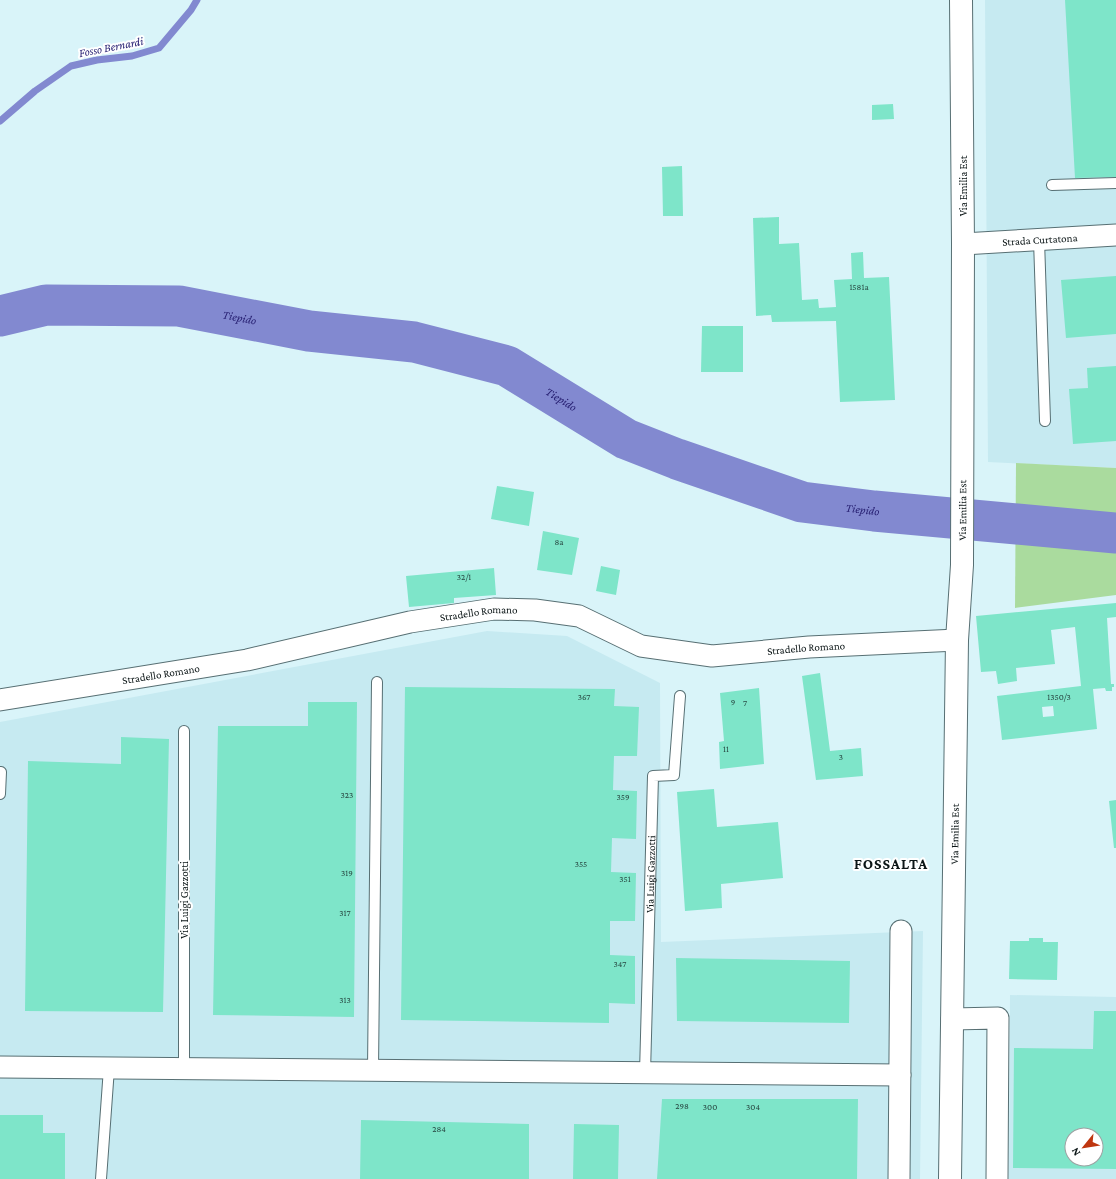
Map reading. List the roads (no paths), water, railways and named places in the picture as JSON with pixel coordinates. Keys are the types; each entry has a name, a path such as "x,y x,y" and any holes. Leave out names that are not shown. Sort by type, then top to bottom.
{"main road":[{"name":"Via Emilia Est","path":"950,1179 957,640 962,565 963,244 961,0"}],"street":[{"name":"Strada Curtatona","path":"963,244 1116,235"},
{"name":"Stradello Romano","path":"0,700 247,660 410,622 494,609 535,610 579,616 642,646 712,656 809,647 957,640"},
{"path":"899,1179 901,931"},
{"path":"952,1019 998,1018 997,1179"},
{"path":"0,1067 900,1075"}],"lane":[{"path":"1052,185 1116,183"},
{"path":"1039,240 1045,421"},
{"path":"373,1070 377,682"},
{"name":"Via Luigi Gazzotti","path":"645,1073 653,776 674,775 680,696"},
{"name":"Via Luigi Gazzotti","path":"184,732 184,1069"},
{"path":"0,772 0,794"},
{"path":"101,1179 109,1068"}],"waterway":[{"name":"Fosso Bernardi","path":"0,121 35,91 71,66 97,60 132,56 159,48 191,10 197,0"},
{"name":"Tiepido","path":"0,316 46,305 179,306 309,331 414,342 507,366 626,439 677,459 802,502 874,511 1116,533"}],"district":[{"name":"FOSSALTA","path":"891,864"}]}
